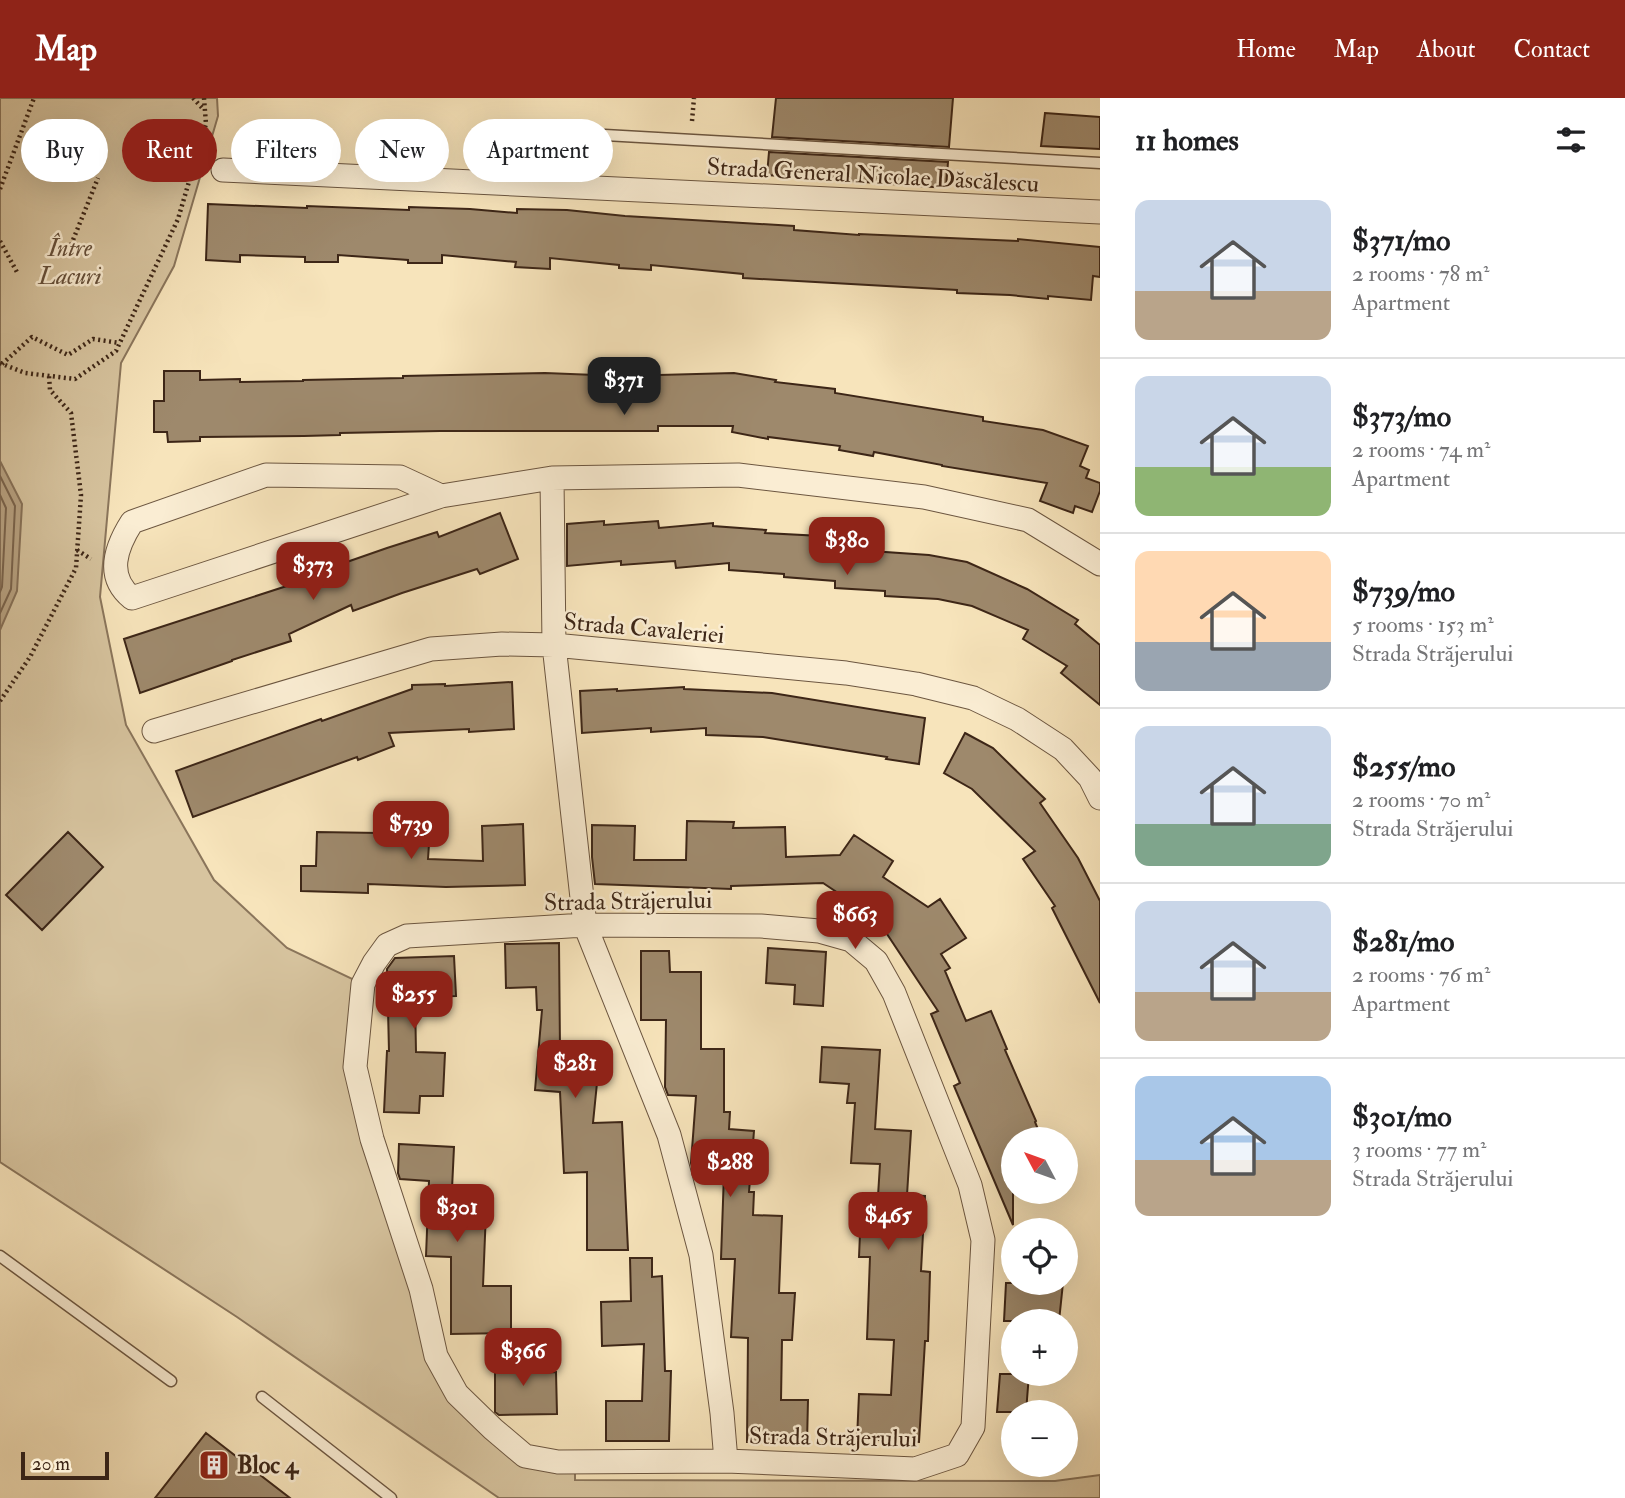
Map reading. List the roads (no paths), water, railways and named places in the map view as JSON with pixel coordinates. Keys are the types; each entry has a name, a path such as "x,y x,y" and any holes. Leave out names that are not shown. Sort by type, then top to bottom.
{"street":[{"name":"Strada General Nicolae Dăscălescu","path":"223,170 1100,212"},
{"path":"441,496 400,477 266,475 132,522 122,538 116,556 116,574 123,590 132,598 441,496 552,478 738,475 924,497 1028,520 1100,564"},
{"path":"552,478 554,645 585,925 668,1135 701,1255 726,1461"},
{"name":"Strada Cavaleriei","path":"154,731 431,649 502,644 554,645 846,673 916,684 973,698 1017,719 1063,749 1090,778 1100,798"},
{"name":"Strada Străjerului","path":"585,925 761,926 819,931 851,940 876,961 894,993 970,1185 983,1240 973,1427 957,1455 915,1469 726,1461 558,1462 525,1456 457,1394 436,1356 421,1289 372,1139 355,1067 363,984 387,946 407,936 585,925"}],"lane":[{"path":"613,135 1100,163"},
{"path":"0,1256 171,1381"},
{"path":"262,1397 391,1498"}],"water":[{"path":"0,461 22,504 17,591 0,630"}],"place":[{"name":"Bloc 4","path":"214,1465"}],"park label":[{"name":"Între Lacuri","path":"70,262"}]}
